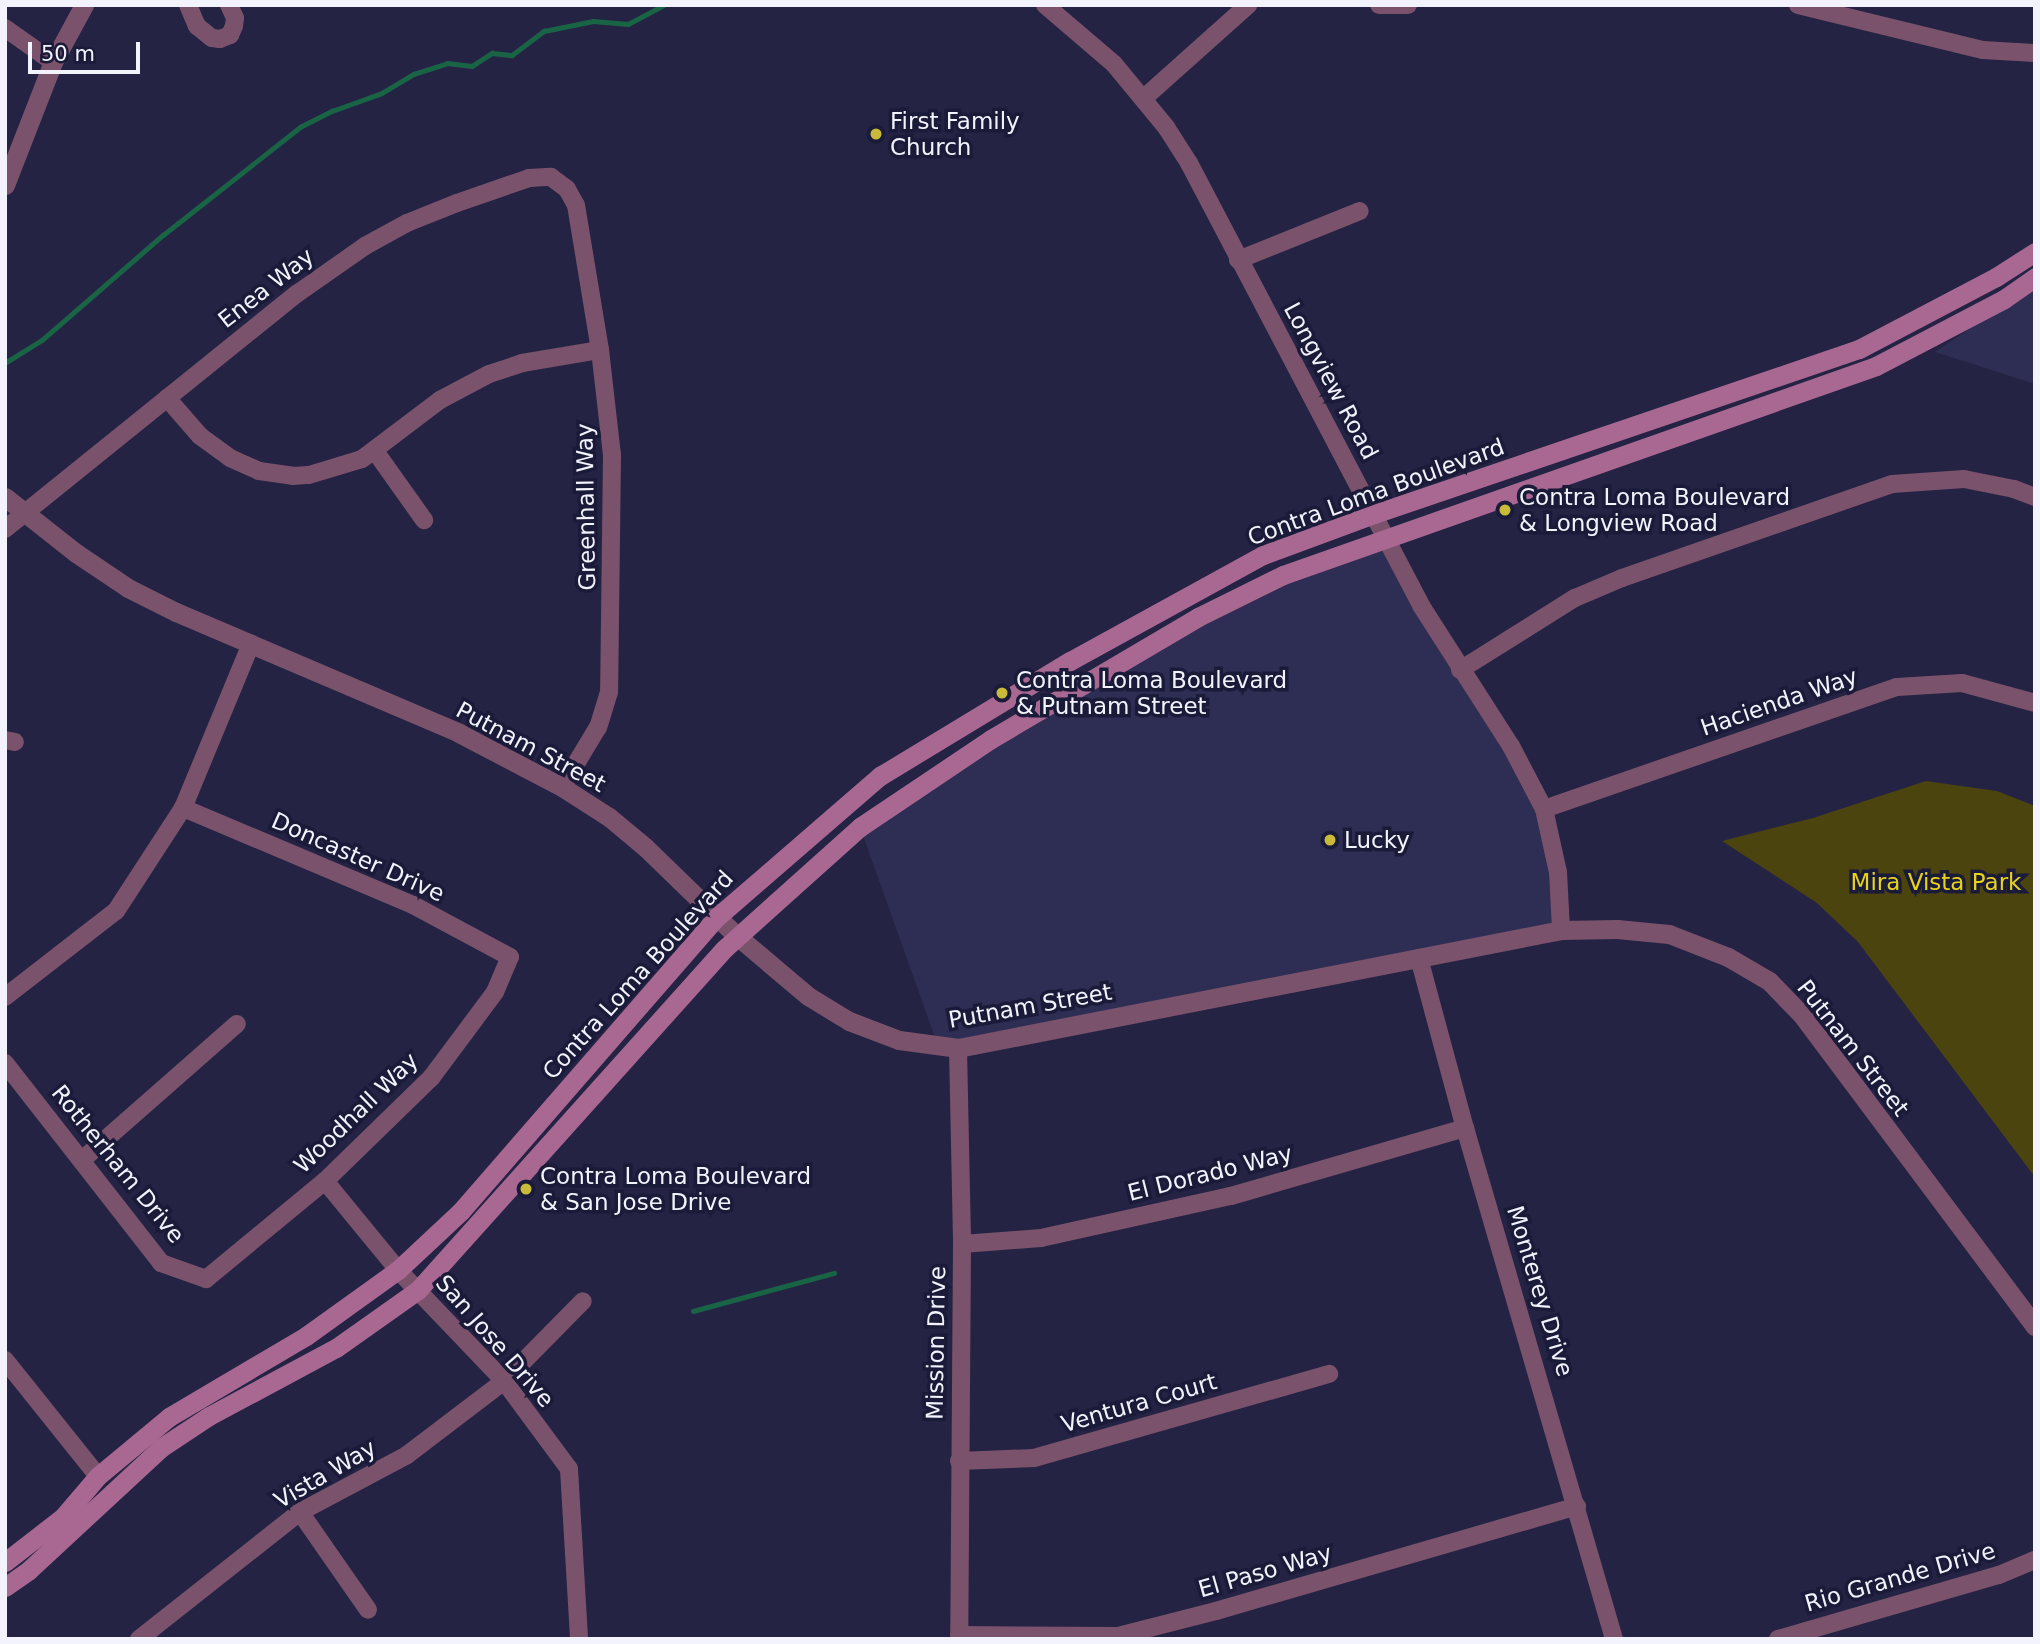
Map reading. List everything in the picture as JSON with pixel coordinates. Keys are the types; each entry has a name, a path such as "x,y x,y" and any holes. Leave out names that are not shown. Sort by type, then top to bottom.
{"main road":[{"name":"Contra Loma Boulevard","path":"5,1562 63,1517 99,1476 169,1417 306,1336 398,1270 460,1211 718,917 880,776 1182,597 1263,555 1374,514 1859,349 1996,277 2035,252"},
{"name":"Contra Loma Boulevard","path":"5,1587 115,1493 162,1447 209,1416 336,1348 418,1290 737,936 860,827 991,739 1210,611 1283,575 1876,366 2004,299 2035,277"}],"street":[{"path":"5,184 53,62 84,5"},
{"path":"188,5 197,26 212,38 220,39 230,35 234,26 235,18 229,5"},
{"name":"Longview Road","path":"1045,5 1097,49 1144,98 1189,163 1422,607 1511,746 1544,808 1558,872 1561,930"},
{"path":"1144,98 1248,5"},
{"path":"1379,5 1408,5"},
{"path":"1798,5 1983,50 2035,53"},
{"path":"5,28 53,62"},
{"name":"Enea Way","path":"5,529 334,266 407,223 540,176 551,177 567,189 579,216"},
{"path":"1238,260 1360,211"},
{"name":"Greenhall Way","path":"562,787 604,714 611,677 612,455 600,350 579,216"},
{"path":"167,398 209,444 230,458 259,471 293,476 317,474 350,464 375,451 440,400 489,374 522,363 600,350"},
{"path":"375,451 424,520"},
{"path":"1460,670 1575,598 1622,578 1892,484 1964,479 2014,489 2035,497"},
{"name":"Putnam Street","path":"5,496 128,588 459,733 562,787 609,817 645,847 737,936 808,996 849,1021 899,1040 958,1048 1561,930 1617,929 1669,934 1728,957 1769,981 1802,1015 2035,1328"},
{"path":"5,997 116,911 183,808 251,644"},
{"name":"Hacienda Way","path":"1544,808 1897,687 1962,683 2035,703"},
{"name":"Doncaster Drive","path":"183,808 413,905 510,957"},
{"name":"Woodhall Way","path":"206,1279 325,1181 431,1078 495,992 510,957"},
{"name":"Monterey Drive","path":"1419,958 1465,1128 1614,1639"},
{"path":"82,1160 237,1024"},
{"name":"Mission Drive","path":"958,1048 962,1244 959,1637"},
{"name":"Rotherham Drive","path":"5,1063 161,1262 206,1279"},
{"name":"El Dorado Way","path":"962,1244 1041,1238 1231,1196 1465,1128"},
{"name":"San Jose Drive","path":"325,1181 398,1270 504,1381 569,1469 579,1639"},
{"name":"Vista Way","path":"139,1639 300,1512 407,1455 504,1381 583,1301"},
{"path":"5,1360 115,1493"},
{"name":"Ventura Court","path":"959,1461 1034,1458 1329,1374"},
{"name":"El Paso Way","path":"959,1637 1118,1636 1216,1611 1577,1506"},
{"path":"300,1512 368,1609"},
{"name":"Rio Grande Drive","path":"1778,1639 1999,1575 2035,1560"}],"shaded area":[{"path":"2035,285 2035,384 1935,352"},
{"path":"1387,540 1544,809 1561,930 938,1046 860,827 1198,617"}],"green space":[{"name":"Mira Vista Park","path":"1926,781 1997,791 2035,806 2035,1177 1858,942 1817,903 1722,841 1813,818"}],"waterway":[{"path":"5,363 42,340 163,235 300,127 332,111 382,93 414,74 447,63 472,66 492,53 512,55 544,31 593,21 628,24 664,5"},
{"path":"693,1311 834,1273"}],"place":[{"name":"First Family Church","path":"876,134"},
{"name":"Contra Loma Boulevard & Longview Road","path":"1505,510"},
{"name":"Contra Loma Boulevard & Putnam Street","path":"1002,693"},
{"name":"Lucky","path":"1330,840"},
{"name":"Contra Loma Boulevard & San Jose Drive","path":"526,1189"}]}
